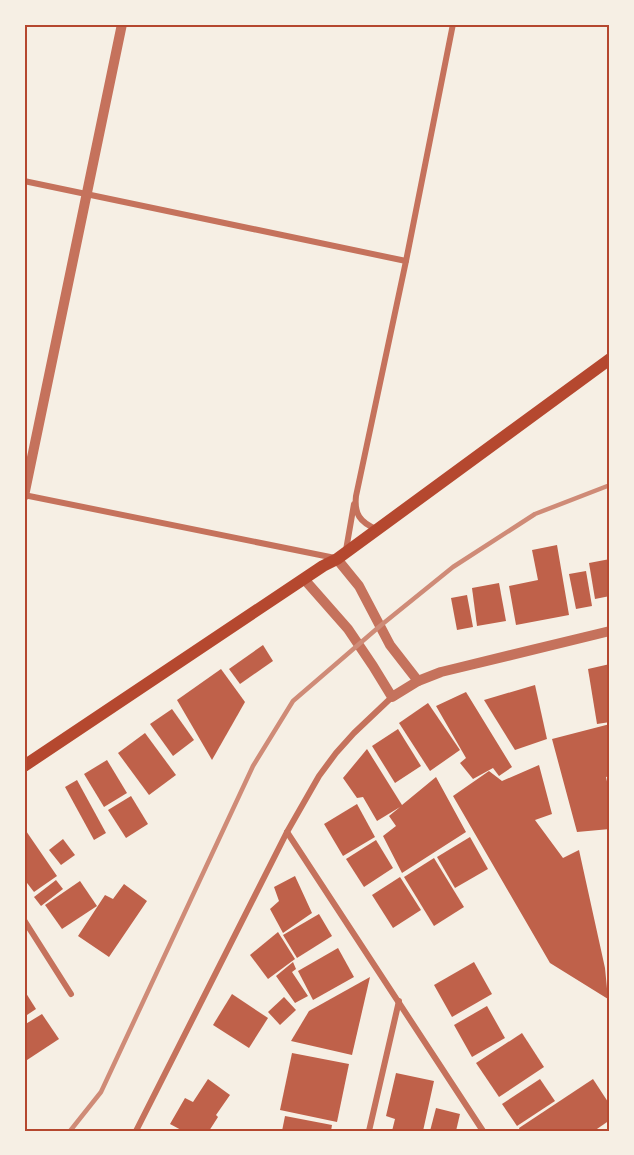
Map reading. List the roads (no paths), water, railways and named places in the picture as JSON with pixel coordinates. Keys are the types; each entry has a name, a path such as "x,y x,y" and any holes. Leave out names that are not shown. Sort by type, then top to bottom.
{"main road":[{"path":"24,766 341,555 610,359"}],"street":[{"path":"122,24 24,495 341,555"},
{"path":"418,681 390,645 341,555 406,261 453,24"},
{"path":"24,181 406,261"},
{"path":"355,500 364,523 377,529"},
{"path":"304,579 348,629 392,697"},
{"path":"136,1131 287,832 319,776 354,733 392,697 418,681 441,672 610,631"},
{"path":"287,832 483,1131"},
{"path":"24,920 71,994"},
{"path":"369,1131 399,1001"}],"railway":[{"path":"70,1131 101,1092 253,766 293,701 453,567 535,514 610,485"}]}
